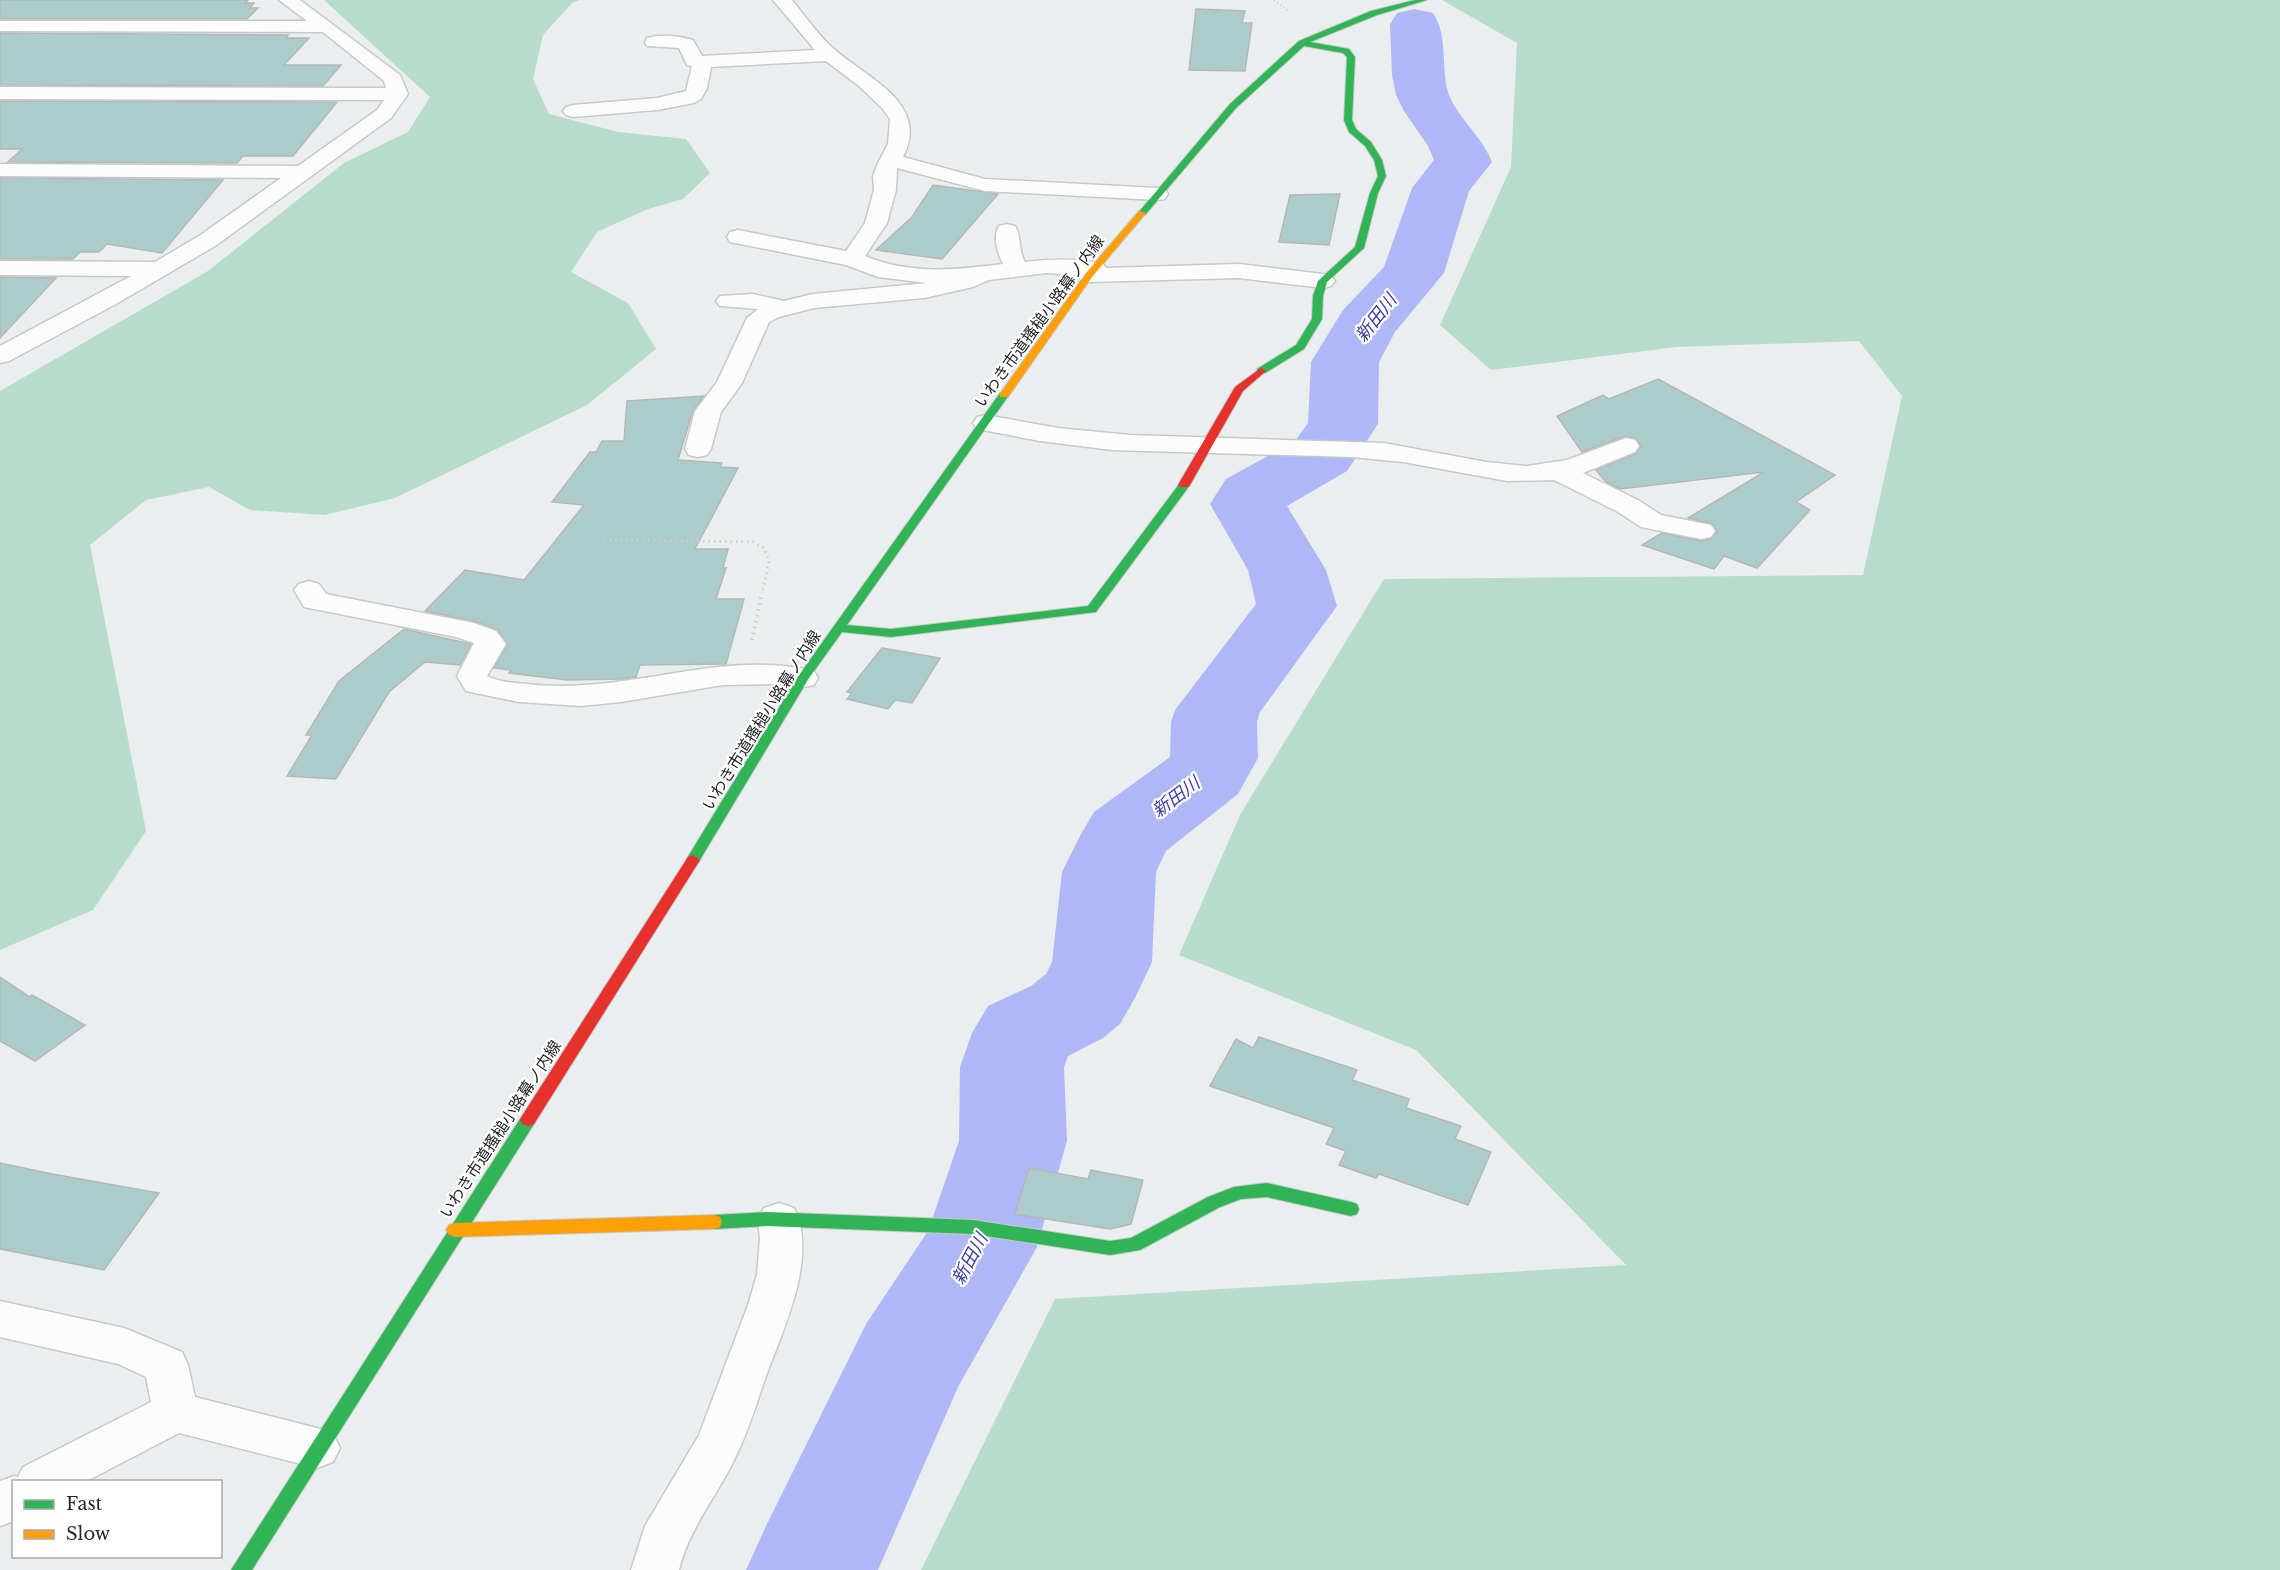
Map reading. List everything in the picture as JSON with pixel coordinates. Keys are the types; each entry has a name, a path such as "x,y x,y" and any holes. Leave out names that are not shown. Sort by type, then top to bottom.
{"street":[{"path":"288,0 327,27 393,79 398,94"},
{"path":"782,0 830,55 866,82 896,113 901,126 898,144 884,176 885,190 876,223 852,259"},
{"name":"いわき市道搔槌小路幕ノ内線","path":"241,1570 455,1230 733,797 803,678 1094,269 1233,106 1302,43 1374,13 1424,0"},
{"path":"0,26 327,27"},
{"path":"654,42 686,44 694,61 702,62 830,55"},
{"path":"838,628 891,633 1092,609 1192,475 1239,389 1256,374 1300,347 1317,319 1318,296 1323,282 1359,248 1374,193 1382,176 1378,160 1368,144 1352,130 1348,120 1352,57 1346,51 1302,43"},
{"path":"573,111 666,104 687,99 695,93 702,62"},
{"path":"0,93 398,94"},
{"path":"0,356 207,241 384,114 398,94"},
{"path":"890,160 985,185 1157,194"},
{"path":"0,170 304,172"},
{"path":"1007,231 1009,255 1017,269"},
{"path":"738,237 852,259 897,275 932,277 981,275 1046,266 1239,272 1323,282"},
{"path":"1094,269 1141,263 1254,256"},
{"path":"0,268 160,269"},
{"path":"698,449 708,411 729,383 759,318 783,308 841,298 924,291 964,282 981,275"},
{"path":"728,302 753,302 783,308"},
{"path":"986,423 1039,434 1130,443 1346,448 1390,452 1506,473 1545,473 1603,459 1626,446"},
{"path":"1556,470 1628,506 1651,521 1674,528 1701,531"},
{"path":"309,590 314,601 463,629 485,637 491,644 472,676 477,684 505,693 593,696 745,673 803,678"},
{"path":"455,1230 779,1220 973,1227 1110,1248 1134,1245 1215,1202 1240,1192 1267,1190 1351,1209"},
{"path":"655,1570 662,1542 719,1444 770,1305 778,1275 781,1238 779,1220"},
{"path":"0,1319 124,1347 166,1365 176,1412"},
{"path":"43,1480 176,1412 317,1448"}],"path":[{"path":"604,540 753,542 764,548 769,562 745,673"}],"green space":[{"path":"324,0 580,0 572,3 543,35 533,79 549,114 618,132 686,139 710,173 683,199 648,209 597,232 571,272 628,303 656,349 587,405 395,498 325,515 250,510 209,487 146,500 90,545 146,831 93,910 0,950 0,391 208,271 344,163 408,132 430,97"},
{"path":"1442,0 2280,0 2280,1570 921,1570 1055,1299 1626,1265 1416,1050 1179,955 1240,815 1384,579 1863,575 1902,396 1859,341 1677,347 1491,370 1440,325 1511,167 1517,43"}],"building":[{"path":"0,0 248,0 245,3 254,3 250,8 258,8 247,19 0,19"},
{"path":"1196,9 1245,11 1242,23 1252,23 1245,71 1189,70"},
{"path":"0,33 288,35 286,38 309,38 284,65 341,65 323,86 0,85"},
{"path":"0,101 337,102 293,156 243,156 237,163 8,162 22,149 0,149"},
{"path":"0,178 223,180 162,253 107,244 99,252 80,252 73,259 0,259"},
{"path":"933,185 998,194 942,259 876,250 912,217"},
{"path":"1340,194 1329,245 1279,242 1290,195"},
{"path":"0,277 56,278 0,338"},
{"path":"1658,379 1835,475 1796,502 1810,510 1757,568 1724,556 1714,569 1642,545 1662,533 1701,541 1711,539 1717,532 1713,524 1688,518 1764,472 1620,489 1606,482 1596,470 1636,454 1641,447 1637,439 1625,436 1582,452 1557,416 1603,395 1609,399"},
{"path":"704,396 693,410 678,460 722,463 720,467 738,468 695,549 728,549 723,568 726,568 716,599 744,599 726,664 640,665 636,677 622,679 567,680 509,673 511,670 494,668 508,644 498,630 474,621 425,611 465,570 524,580 584,505 552,502 590,452 596,452 602,441 624,441 627,401"},
{"path":"404,629 471,644 460,665 425,662 389,692 336,779 287,776 312,735 306,735 339,681"},
{"path":"882,648 940,658 912,703 895,700 888,709 847,699 852,693 847,692"},
{"path":"0,977 30,997 32,995 85,1025 35,1061 0,1041"},
{"path":"1259,1037 1357,1070 1352,1080 1409,1099 1406,1108 1461,1126 1455,1139 1491,1152 1468,1205 1379,1174 1376,1178 1339,1165 1346,1151 1326,1144 1334,1128 1210,1086 1236,1039 1253,1048"},
{"path":"0,1163 159,1193 104,1270 0,1249"},
{"path":"1029,1168 1088,1179 1091,1170 1143,1180 1131,1224 1110,1229 1015,1214"}],"waterway":[{"name":"新田川","path":"812,1570 909,1361 980,1247 1013,1141 1012,1067 1024,1033 1067,1012 1084,998 1102,962 1109,872 1127,834 1206,774 1214,758 1214,722 1218,710 1297,606 1287,570 1248,504 1252,495 1321,456 1343,424 1345,362 1366,324 1413,273 1441,188 1463,162 1456,146 1422,95 1418,75 1415,24"}],"traffic: fast":[{"path":"1142,213 1233,106 1302,43 1374,13 1423,0"},
{"path":"1261,371 1300,347 1317,319 1318,296 1323,281 1359,248 1374,193 1382,176 1378,160 1368,144 1352,130 1348,120 1351,57 1346,51 1302,43"},
{"path":"693,860 803,678 1004,395"},
{"path":"838,628 891,633 1092,609 1184,485"},
{"path":"241,1570 528,1120"},
{"path":"714,1222 767,1219 973,1227 1110,1248 1134,1245 1214,1202 1240,1192 1267,1190 1351,1209"}],"traffic: slow":[{"path":"1004,395 1089,275 1142,213"},
{"path":"455,1230 714,1222"}],"traffic: jam":[{"path":"1184,485 1239,389 1261,371"},
{"path":"528,1120 693,860"}]}
